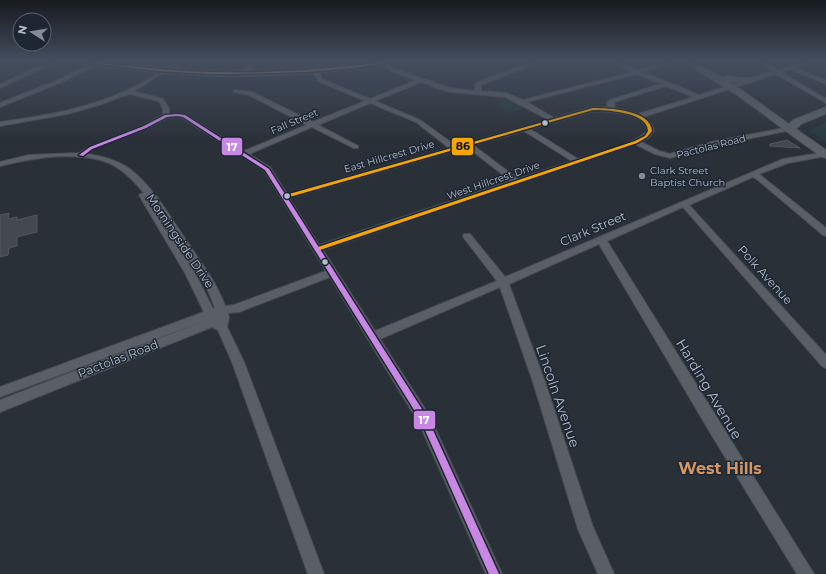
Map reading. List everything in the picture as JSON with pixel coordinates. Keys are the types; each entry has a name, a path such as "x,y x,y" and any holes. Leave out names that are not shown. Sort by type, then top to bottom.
{"main road":[{"path":"737,88 826,152"},
{"path":"793,127 797,122 826,110"},
{"path":"793,127 826,117"}],"street":[{"path":"0,105 43,88"},
{"path":"0,124 49,116 77,109 128,92 135,88"},
{"path":"339,88 418,121 454,148"},
{"name":"Fall Street","path":"243,154 402,88"},
{"path":"443,88 449,90 506,96 522,102 552,119"},
{"path":"478,88 478,93"},
{"path":"522,102 576,88"},
{"path":"612,109 610,103 612,101 654,88"},
{"path":"676,88 699,97"},
{"path":"718,91 728,88"},
{"path":"639,116 728,88"},
{"path":"804,88 826,101"},
{"path":"236,91 250,93 356,148"},
{"path":"128,92 162,100 166,109 166,116"},
{"name":"East Hillcrest Drive","path":"284,197 552,119 593,109 612,109 639,116"},
{"path":"81,155 91,148 146,127 166,116 177,115 184,116 267,169 424,419 494,574"},
{"name":"West Hillcrest Drive","path":"317,249 646,138 651,133 652,129 648,123 639,116"},
{"name":"Pactolas Road","path":"636,142 657,153 670,156 712,144 793,127"},
{"path":"524,128 578,162"},
{"path":"467,144 517,182"},
{"name":"Clark Street","path":"372,337 786,160 826,152"},
{"name":"Morningside Drive","path":"0,165 35,157 81,155 113,162 127,171 142,185 160,208 212,287 218,318"},
{"name":"Morningside Drive","path":"0,165 38,159 70,158 95,161 116,170 141,193 218,318 238,362 316,574"},
{"path":"753,174 762,179 826,233"},
{"name":"Polk Avenue","path":"684,204 826,363"},
{"name":"Lincoln Avenue","path":"467,236 503,282 538,382 586,529 606,574"},
{"name":"Harding Avenue","path":"601,239 716,430 806,574"},
{"name":"Pactolas Road","path":"0,406 218,318 235,309 332,273"},
{"name":"Pactolas Road","path":"0,392 218,318"}],"green space":[{"path":"506,99 524,108 508,113 497,106"},
{"path":"826,122 826,142 809,131"}],"building":[{"path":"787,140 800,148 770,146 770,144"},
{"path":"9,213 8,219 17,217 17,220 37,215 37,232 17,237 17,246 9,248 8,255 0,257 0,215"}],"transit line":[{"name":"86","path":"284,197 593,109 610,109 632,114 640,117 650,126 650,131 646,136 636,142 317,249"},
{"name":"17","path":"81,155 91,148 145,127 166,116 177,115 184,116 267,169 424,419 494,574"}],"place":[{"name":"Clark Street Baptist Church","path":"642,176"}],"district":[{"name":"West Hills","path":"720,468"}]}
